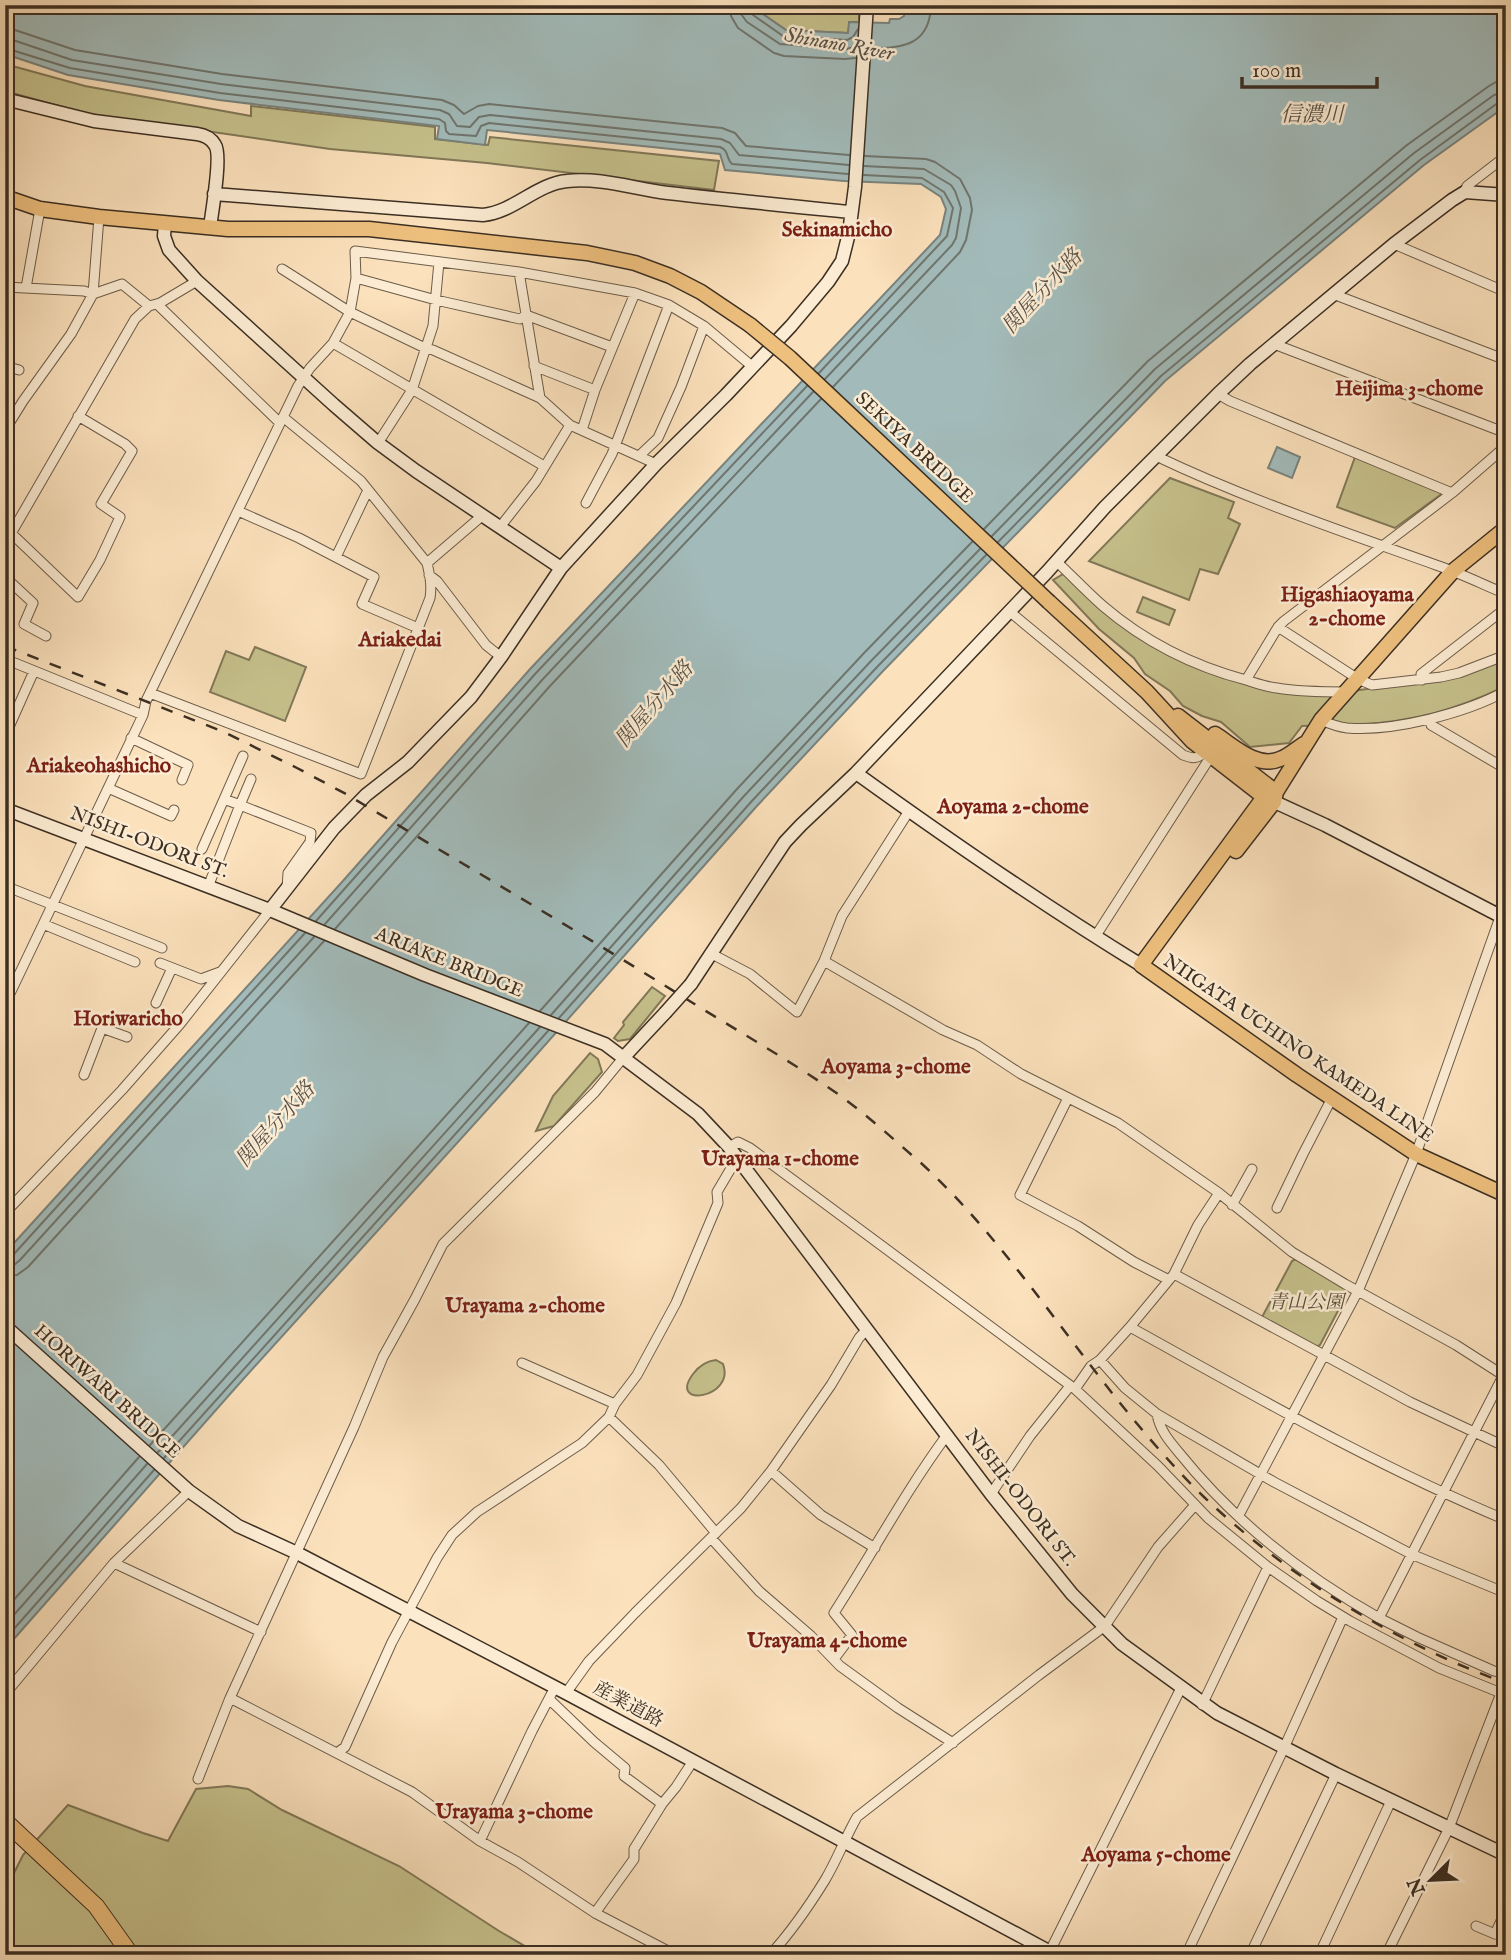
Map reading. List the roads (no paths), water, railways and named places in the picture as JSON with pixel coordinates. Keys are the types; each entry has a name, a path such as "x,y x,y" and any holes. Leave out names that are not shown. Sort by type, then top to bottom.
{"highway":[{"path":"5,1821 96,1906 131,1955"}],"main road":[{"path":"5,197 40,209 99,218 210,227"},
{"name":"SEKIYA BRIDGE","path":"210,227 369,229 587,253 635,264 670,276 701,292 750,325 790,358 1147,692"},
{"name":"NIIGATA UCHINO KAMEDA LINE","path":"1506,528 1453,571 1321,720 1271,797 1143,967 1416,1154 1506,1195"},
{"path":"1147,692 1271,797"},
{"path":"1147,692 1192,741 1271,797"},
{"path":"1176,715 1209,729 1249,756 1268,763 1289,755 1311,738"}],"street":[{"path":"5,1213 122,1090 180,1024 222,971 274,913 286,888 334,828 366,795 408,762 471,697 561,568 656,464 753,367 828,282 842,261 849,233 868,12"},
{"path":"5,99 94,121 210,138 218,150 210,227"},
{"path":"1465,192 1467,186 1506,156"},
{"path":"214,194 483,215 502,212 556,183 577,180 666,193 850,212"},
{"path":"198,1779 230,1698 383,1357 443,1244 595,1092 691,984 785,842 856,773 1105,507 1218,394 1333,294 1452,200 1465,192 1506,195"},
{"path":"26,288 40,209"},
{"path":"5,430 71,334 93,294 99,218"},
{"path":"165,223 164,236 169,250 197,281 378,443 561,568"},
{"path":"1394,244 1506,292"},
{"path":"5,1004 281,420 303,377 333,343 350,312 356,278 355,251 519,272 635,293 669,305 704,326 753,367"},
{"path":"378,443 412,390 433,326 439,262"},
{"path":"282,269 350,312 540,398 570,425 656,464"},
{"path":"519,272 540,398"},
{"path":"356,278 436,300 520,318 526,315 612,347"},
{"path":"5,544 135,318 197,281"},
{"path":"5,288 84,291 93,294 122,284 153,305 281,420 361,481 426,563 432,587 430,598 361,774 150,693"},
{"path":"582,430 595,390 635,293"},
{"path":"1333,294 1506,360"},
{"path":"586,503 612,454 669,305"},
{"path":"639,456 658,438 704,326"},
{"path":"333,343 544,467"},
{"path":"1274,344 1506,433"},
{"path":"5,366 19,370"},
{"path":"534,366 595,390"},
{"path":"1218,394 1452,493"},
{"path":"11,533 78,597 100,560 120,517 102,504 132,451 78,416"},
{"path":"500,527 536,481 570,425"},
{"path":"1246,680 1278,627 1452,493 1506,446"},
{"path":"1156,456 1186,471 1327,527 1453,571 1506,594"},
{"path":"336,557 368,490"},
{"path":"238,511 299,538 374,577 362,604 418,628"},
{"path":"426,563 482,515"},
{"path":"1056,561 1102,606 1148,639 1196,664 1223,675 1274,688 1347,692"},
{"path":"429,575 437,581 486,645 501,657"},
{"path":"5,577 33,603 24,624 46,636"},
{"path":"1422,680 1421,674 1506,608"},
{"path":"1009,611 1183,755 1192,759 1208,754"},
{"path":"1278,627 1358,679 1372,685 1459,673 1506,655"},
{"path":"5,659 143,715"},
{"path":"5,736 34,671"},
{"path":"1321,720 1349,728 1390,726 1431,719 1506,691"},
{"path":"1431,719 1432,724 1506,769"},
{"path":"131,738 188,765 181,780"},
{"path":"1095,937 1208,754"},
{"path":"202,849 243,756"},
{"path":"856,773 1143,967"},
{"path":"208,887 251,779"},
{"path":"108,788 171,816 174,810"},
{"path":"1271,797 1503,918"},
{"path":"224,799 311,833 310,842 288,873 286,888"},
{"name":"NISHI-ODORI ST.","path":"5,808 274,913"},
{"path":"710,953 750,974 797,1012 824,961 842,916 909,811"},
{"path":"5,887 162,948"},
{"path":"1239,1515 1358,1291 1416,1154 1503,918 1506,897"},
{"name":"ARIAKE BRIDGE","path":"274,913 605,1044"},
{"path":"43,924 135,962"},
{"path":"824,961 943,1030 976,1045 1021,1074 1118,1123 1219,1193 1292,1252 1455,1345 1504,1377 1379,1618"},
{"path":"160,963 201,979 222,971"},
{"path":"156,1003 172,968"},
{"path":"84,1075 102,1028 127,1037"},
{"name":"NISHI-ODORI ST.","path":"605,1044 698,1114 729,1147 991,1494 1072,1594 1122,1644 1202,1705 1336,1774 1506,1855"},
{"path":"1068,1098 1020,1195 1078,1226 1134,1262 1171,1277 1410,1402 1506,1447"},
{"path":"1277,1208 1332,1098"},
{"path":"729,1147 738,1142 750,1148 1072,1387 1158,1466 1208,1518 1268,1567 1343,1617 1439,1668 1503,1694 1449,1828 1387,1955"},
{"path":"337,1753 345,1746 392,1642 452,1535 477,1512 582,1443 609,1417 615,1404 637,1376 676,1303 718,1203 717,1192 737,1158"},
{"path":"1232,1205 1252,1170"},
{"path":"991,1494 1030,1436 1091,1366 1100,1360 1130,1327 1171,1277 1219,1193"},
{"name":"HORIWARI BRIDGE","path":"5,1326 186,1489"},
{"path":"1130,1327 1292,1417 1443,1494 1506,1520"},
{"path":"480,1841 557,1693 740,1508 771,1471 867,1329"},
{"path":"1100,1360 1125,1388 1157,1414 1260,1474 1411,1555 1506,1593"},
{"path":"522,1363 615,1404"},
{"path":"1157,1414 1159,1427 1205,1484 1305,1571 1353,1604 1379,1618 1506,1674"},
{"path":"609,1417 659,1465 759,1591 834,1659 885,1699 953,1743"},
{"path":"834,1659 852,1635 834,1613 919,1473 947,1435"},
{"path":"771,1471 821,1515 875,1548"},
{"path":"5,1694 114,1563 186,1489"},
{"name":"産業道路","path":"186,1489 238,1526 297,1553 557,1693 693,1761 1053,1953"},
{"path":"770,1955 805,1911 826,1878 857,1817 1105,1626 1158,1547 1195,1505"},
{"path":"114,1563 261,1632"},
{"path":"1202,1705 1268,1567"},
{"path":"1186,1955 1343,1617"},
{"path":"1053,1953 1181,1688"},
{"path":"557,1693 594,1742 625,1768 624,1776 662,1804"},
{"path":"230,1698 412,1792 480,1841 518,1862 594,1913 672,1955"},
{"path":"594,1913 634,1859 634,1849 693,1761"},
{"path":"1250,1955 1336,1774"},
{"path":"1319,1955 1391,1801"},
{"path":"1476,1926 1495,1934 1506,1910"}],"water":[{"path":"5,5 753,5 786,30 848,33 849,22 889,23 890,19 899,19 904,16 905,5 1506,5 1506,106 1424,165 1165,381 884,670 756,807 5,1649 5,1253 342,882 531,668 940,235 946,209 941,197 921,184 844,181 725,170 720,154 487,130 485,145 437,139 439,126 219,100 68,75 5,54"},
{"path":"1277,447 1300,457 1292,478 1268,468"}],"railway":[{"path":"5,646 224,732 346,794 784,1058 835,1092 921,1163 949,1190 1025,1279 1120,1403 1204,1497 1271,1554 1346,1605 1425,1649 1506,1683"}],"district":[{"name":"Sekinamicho","path":"837,230"},
{"name":"Heijima 3-chome","path":"1409,389"},
{"name":"Higashiaoyama 2-chome","path":"1347,607"},
{"name":"Ariakedai","path":"400,640"},
{"name":"Ariakeohashicho","path":"99,766"},
{"name":"Aoyama 2-chome","path":"1013,807"},
{"name":"Horiwaricho","path":"128,1019"},
{"name":"Aoyama 3-chome","path":"896,1067"},
{"name":"Urayama 1-chome","path":"780,1159"},
{"name":"Urayama 2-chome","path":"525,1306"},
{"name":"Urayama 4-chome","path":"827,1641"},
{"name":"Urayama 3-chome","path":"514,1812"},
{"name":"Aoyama 5-chome","path":"1156,1855"}],"water label":[{"name":"Shinano River","path":"839,45"},
{"name":"信濃川","path":"1312,115"},
{"name":"関屋分水路","path":"1043,292"},
{"name":"関屋分水路","path":"655,705"},
{"name":"関屋分水路","path":"276,1125"}],"park label":[{"name":"青山公園","path":"1306,1303"}]}
